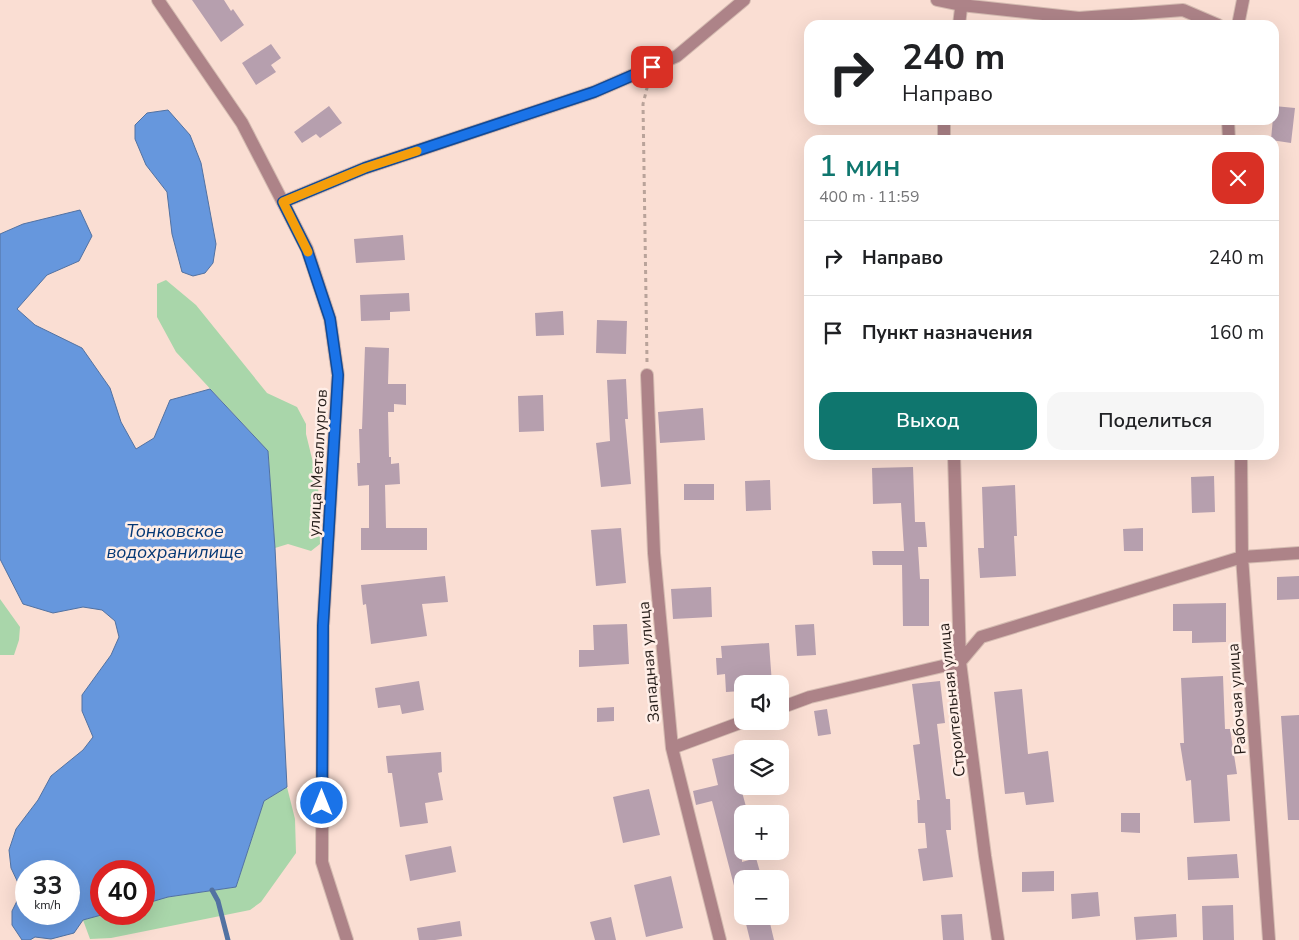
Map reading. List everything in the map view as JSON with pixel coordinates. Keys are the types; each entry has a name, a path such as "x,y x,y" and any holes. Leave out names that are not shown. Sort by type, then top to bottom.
{"street":[{"name":"улица Металлургов","path":"158,0 242,123 307,250 330,319 338,375 323,626 322,862 347,940"},
{"path":"283,202 365,168 594,92 652,67 677,56 744,0"},
{"path":"937,0 1079,18 1183,10 1206,20"},
{"path":"1239,20 1243,0"},
{"path":"960,20 962,3"},
{"name":"Западная улица","path":"647,375 654,553 672,748 720,940"},
{"name":"Строительная улица","path":"954,460 960,662 985,856 998,940"},
{"name":"Рабочая улица","path":"1241,460 1242,557 1269,940"},
{"path":"789,705 810,697 960,662 981,637 1242,557 1299,553"},
{"path":"672,748 734,725"}],"path":[{"path":"647,375 643,104 652,67"}],"green space":[{"path":"166,280 196,305 267,393 297,407 306,424 306,434 318,483 320,544 311,551 288,544 275,548 268,451 176,352 157,317 157,284"},
{"path":"0,599 20,627 19,640 14,655 0,655"},
{"path":"287,787 295,819 296,853 261,902 250,910 111,938 90,939 83,920 90,918 90,925 155,925 155,901 168,897 236,887 264,801"}],"water":[{"path":"168,110 190,135 201,163 216,244 213,263 205,273 193,276 182,272 172,234 167,192 146,165 135,139 135,125 147,113"},
{"name":"Тонковское водохранилище","path":"80,210 92,236 79,261 47,275 17,309 35,325 82,348 110,388 121,422 136,449 154,438 170,400 210,389 268,451 275,548 287,787 264,801 236,887 168,897 155,901 155,860 90,860 90,918 83,920 80,924 80,860 15,860 15,876 11,868 9,850 16,829 38,800 51,776 83,750 93,737 82,711 82,695 111,655 119,637 115,621 102,610 83,607 53,613 23,604 0,559 0,234 23,224"},
{"name":"Тонковское водохранилище","path":"15,905 15,925 80,925 74,933 51,939 35,937 30,940 22,940 12,925 12,911"}],"building":[{"path":"192,0 224,0 244,25 221,42"},
{"path":"271,44 281,58 271,65 276,72 256,85 242,63"},
{"path":"329,106 342,123 320,138 316,134 302,143 294,132"},
{"path":"1279,106 1295,108 1291,143 1279,141 1279,135 1271,135 1272,125 1279,125"},
{"path":"403,235 405,260 356,263 354,239"},
{"path":"409,293 410,311 390,312 390,320 361,321 360,295"},
{"path":"563,311 564,335 536,336 535,313"},
{"path":"597,320 627,321 626,354 596,353"},
{"path":"365,347 389,348 388,384 406,384 406,405 394,404 394,412 388,412 389,457 391,457 391,464 399,463 400,484 385,485 386,528 427,528 427,550 361,550 361,528 369,528 369,485 358,486 357,463 360,463 359,429 362,429"},
{"path":"626,379 628,419 625,419 631,484 601,487 596,443 610,441 607,380"},
{"path":"543,395 544,431 519,432 518,396"},
{"path":"703,408 705,440 660,443 658,412"},
{"path":"913,467 915,522 925,522 927,547 918,547 920,579 929,579 929,626 903,626 902,565 873,565 872,551 904,551 901,503 873,504 872,468"},
{"path":"1214,476 1215,512 1192,513 1191,477"},
{"path":"770,480 771,510 746,511 745,481"},
{"path":"684,484 714,484 714,500 684,500"},
{"path":"1015,485 1017,536 1014,536 1016,576 980,578 978,548 984,548 982,487"},
{"path":"621,528 626,583 596,586 591,530"},
{"path":"1143,528 1143,551 1124,551 1123,529"},
{"path":"445,576 448,602 422,604 427,636 371,644 366,604 363,605 361,585"},
{"path":"1299,576 1299,599 1277,600 1277,577"},
{"path":"711,587 712,617 673,619 671,589"},
{"path":"1226,603 1226,642 1192,643 1192,631 1173,631 1173,604"},
{"path":"627,624 629,664 579,667 579,650 594,650 593,625"},
{"path":"814,624 816,655 797,656 795,625"},
{"path":"769,643 771,675 734,675 734,692 726,692 725,674 717,675 716,658 722,658 721,646"},
{"path":"1223,676 1225,729 1230,729 1237,774 1227,775 1230,821 1194,823 1191,780 1186,781 1180,743 1184,743 1181,678"},
{"path":"419,681 424,710 402,714 400,705 378,708 375,688"},
{"path":"940,681 945,723 937,724 946,799 950,799 951,830 946,830 953,877 923,881 918,849 927,848 925,823 918,823 917,800 920,800 913,745 920,744 912,684"},
{"path":"1022,689 1028,754 1048,751 1054,802 1026,805 1024,792 1005,794 994,692"},
{"path":"614,707 614,721 597,722 597,708"},
{"path":"827,709 831,734 818,736 814,711"},
{"path":"1299,715 1299,820 1288,820 1281,716"},
{"path":"441,752 442,772 438,773 443,800 425,803 428,823 400,827 392,773 388,773 386,756"},
{"path":"734,754 734,795 743,795 746,805 734,805 734,860 742,860 742,862 757,860 759,870 734,870 734,886 712,801 696,805 693,791 718,785 712,759"},
{"path":"649,789 660,835 623,843 613,797"},
{"path":"1121,813 1140,813 1140,833 1121,832"},
{"path":"451,846 456,872 410,881 405,855"},
{"path":"1237,854 1239,878 1188,880 1187,857"},
{"path":"1054,871 1054,891 1022,892 1022,872"},
{"path":"671,876 683,928 646,937 634,885"},
{"path":"1098,892 1100,916 1072,919 1071,894"},
{"path":"1233,905 1234,940 1203,940 1202,906"},
{"path":"962,914 964,940 943,940 941,915"},
{"path":"1176,914 1177,937 1136,940 1134,917"},
{"path":"611,917 616,940 595,940 590,922"},
{"path":"460,921 462,936 419,940 417,928"},
{"path":"746,925 770,925 774,940 750,940"}],"waterway":[{"path":"212,890 218,901 228,940"}],"slow traffic":[{"path":"308,252 283,202 365,168 417,151"}],"route":[{"path":"322,803 323,626 338,375 330,319 307,250 283,202 365,168 594,92 652,67"}]}
